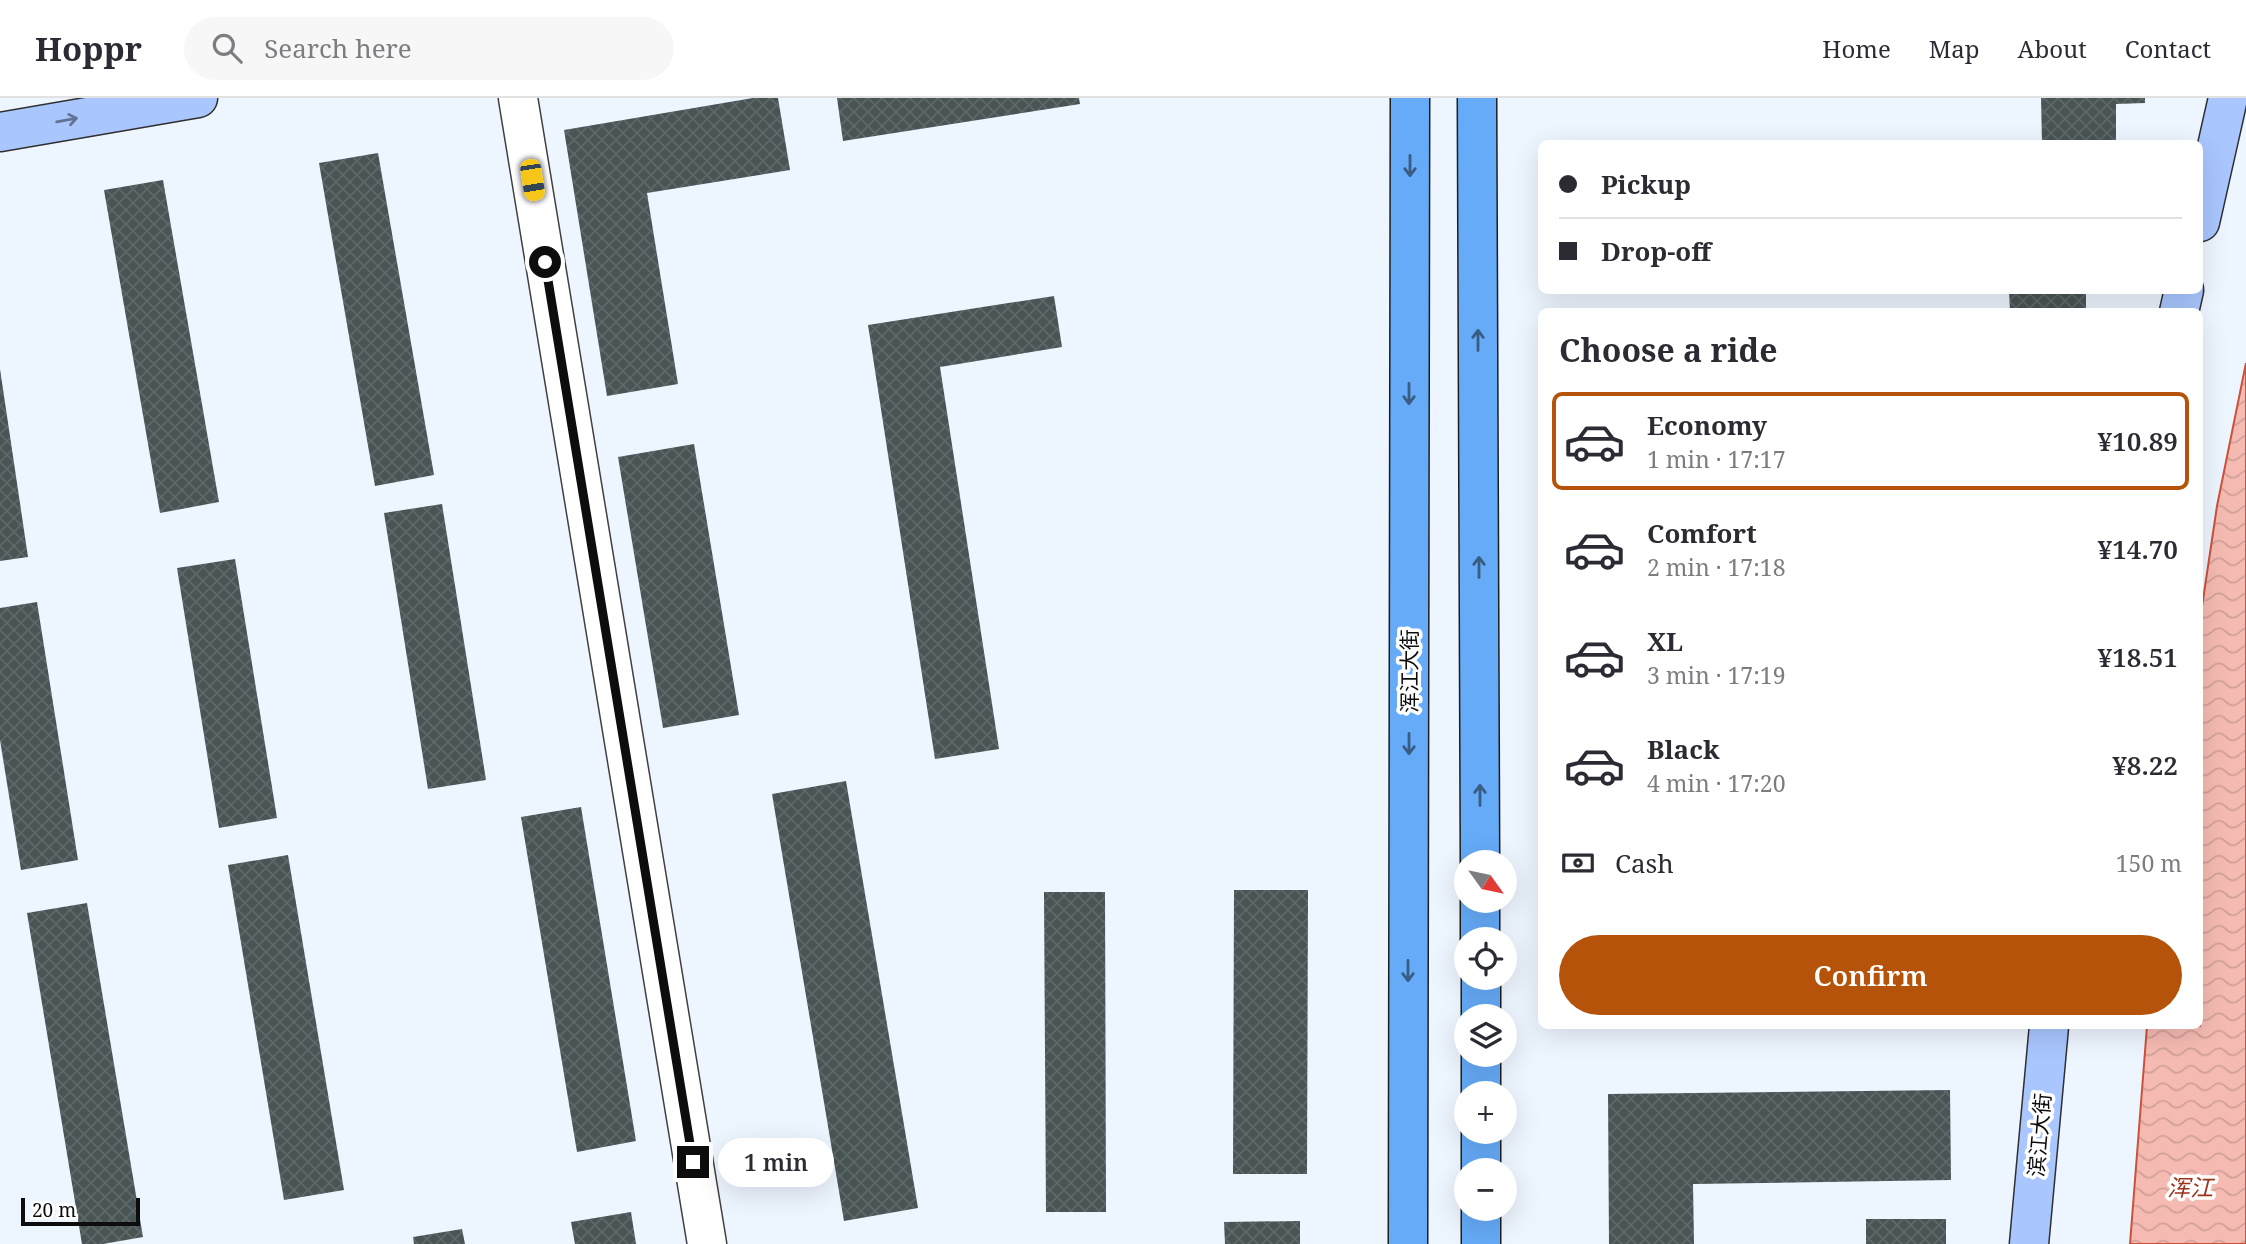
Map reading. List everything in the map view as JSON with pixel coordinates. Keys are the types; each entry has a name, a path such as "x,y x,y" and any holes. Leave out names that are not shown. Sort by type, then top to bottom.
{"main road":[{"name":"浑江大街","path":"1408,1244 1410,98"},
{"path":"1478,98 1480,850"},
{"path":"1481,1221 1482,1244"}],"street":[{"path":"0,132 198,98"},
{"path":"519,98 707,1244"},
{"path":"2203,209 2228,98"},
{"name":"滨江大街","path":"2029,1244 2049,1029"}],"water":[{"name":"浑江","path":"2246,363 2246,1244 2130,1244 2147,1029 2203,1029 2203,600 2217,506"}],"building":[{"path":"753,98 778,98 790,170 647,193 678,384 607,396 564,130"},
{"path":"837,98 1079,98 1080,104 843,141"},
{"path":"2041,98 2145,98 2145,103 2116,104 2116,140 2042,140"},
{"path":"378,153 434,475 375,486 319,163"},
{"path":"163,180 219,502 160,513 104,190"},
{"path":"2009,294 2086,294 2086,308 2010,308"},
{"path":"1054,296 1062,347 940,367 999,749 935,759 868,325"},
{"path":"0,369 28,557 0,561"},
{"path":"694,444 739,715 663,728 618,457"},
{"path":"442,504 486,780 428,789 384,513"},
{"path":"235,559 277,818 219,828 177,568"},
{"path":"37,602 78,860 21,870 0,740 0,608"},
{"path":"846,781 918,1208 844,1221 772,794"},
{"path":"581,807 636,1141 577,1152 521,817"},
{"path":"288,855 344,1190 284,1200 228,865"},
{"path":"1234,890 1308,890 1307,1174 1233,1174"},
{"path":"1044,892 1105,892 1106,1212 1046,1212"},
{"path":"87,903 143,1237 103,1244 82,1244 27,913"},
{"path":"1950,1090 1951,1180 1693,1184 1694,1244 1609,1244 1608,1094"},
{"path":"631,1212 636,1244 575,1244 571,1222"},
{"path":"1866,1219 1946,1219 1946,1244 1866,1244"},
{"path":"1300,1221 1300,1244 1225,1244 1224,1222"},
{"path":"462,1229 465,1244 414,1244 413,1237"}],"route":[{"path":"545,262 693,1162"}]}
